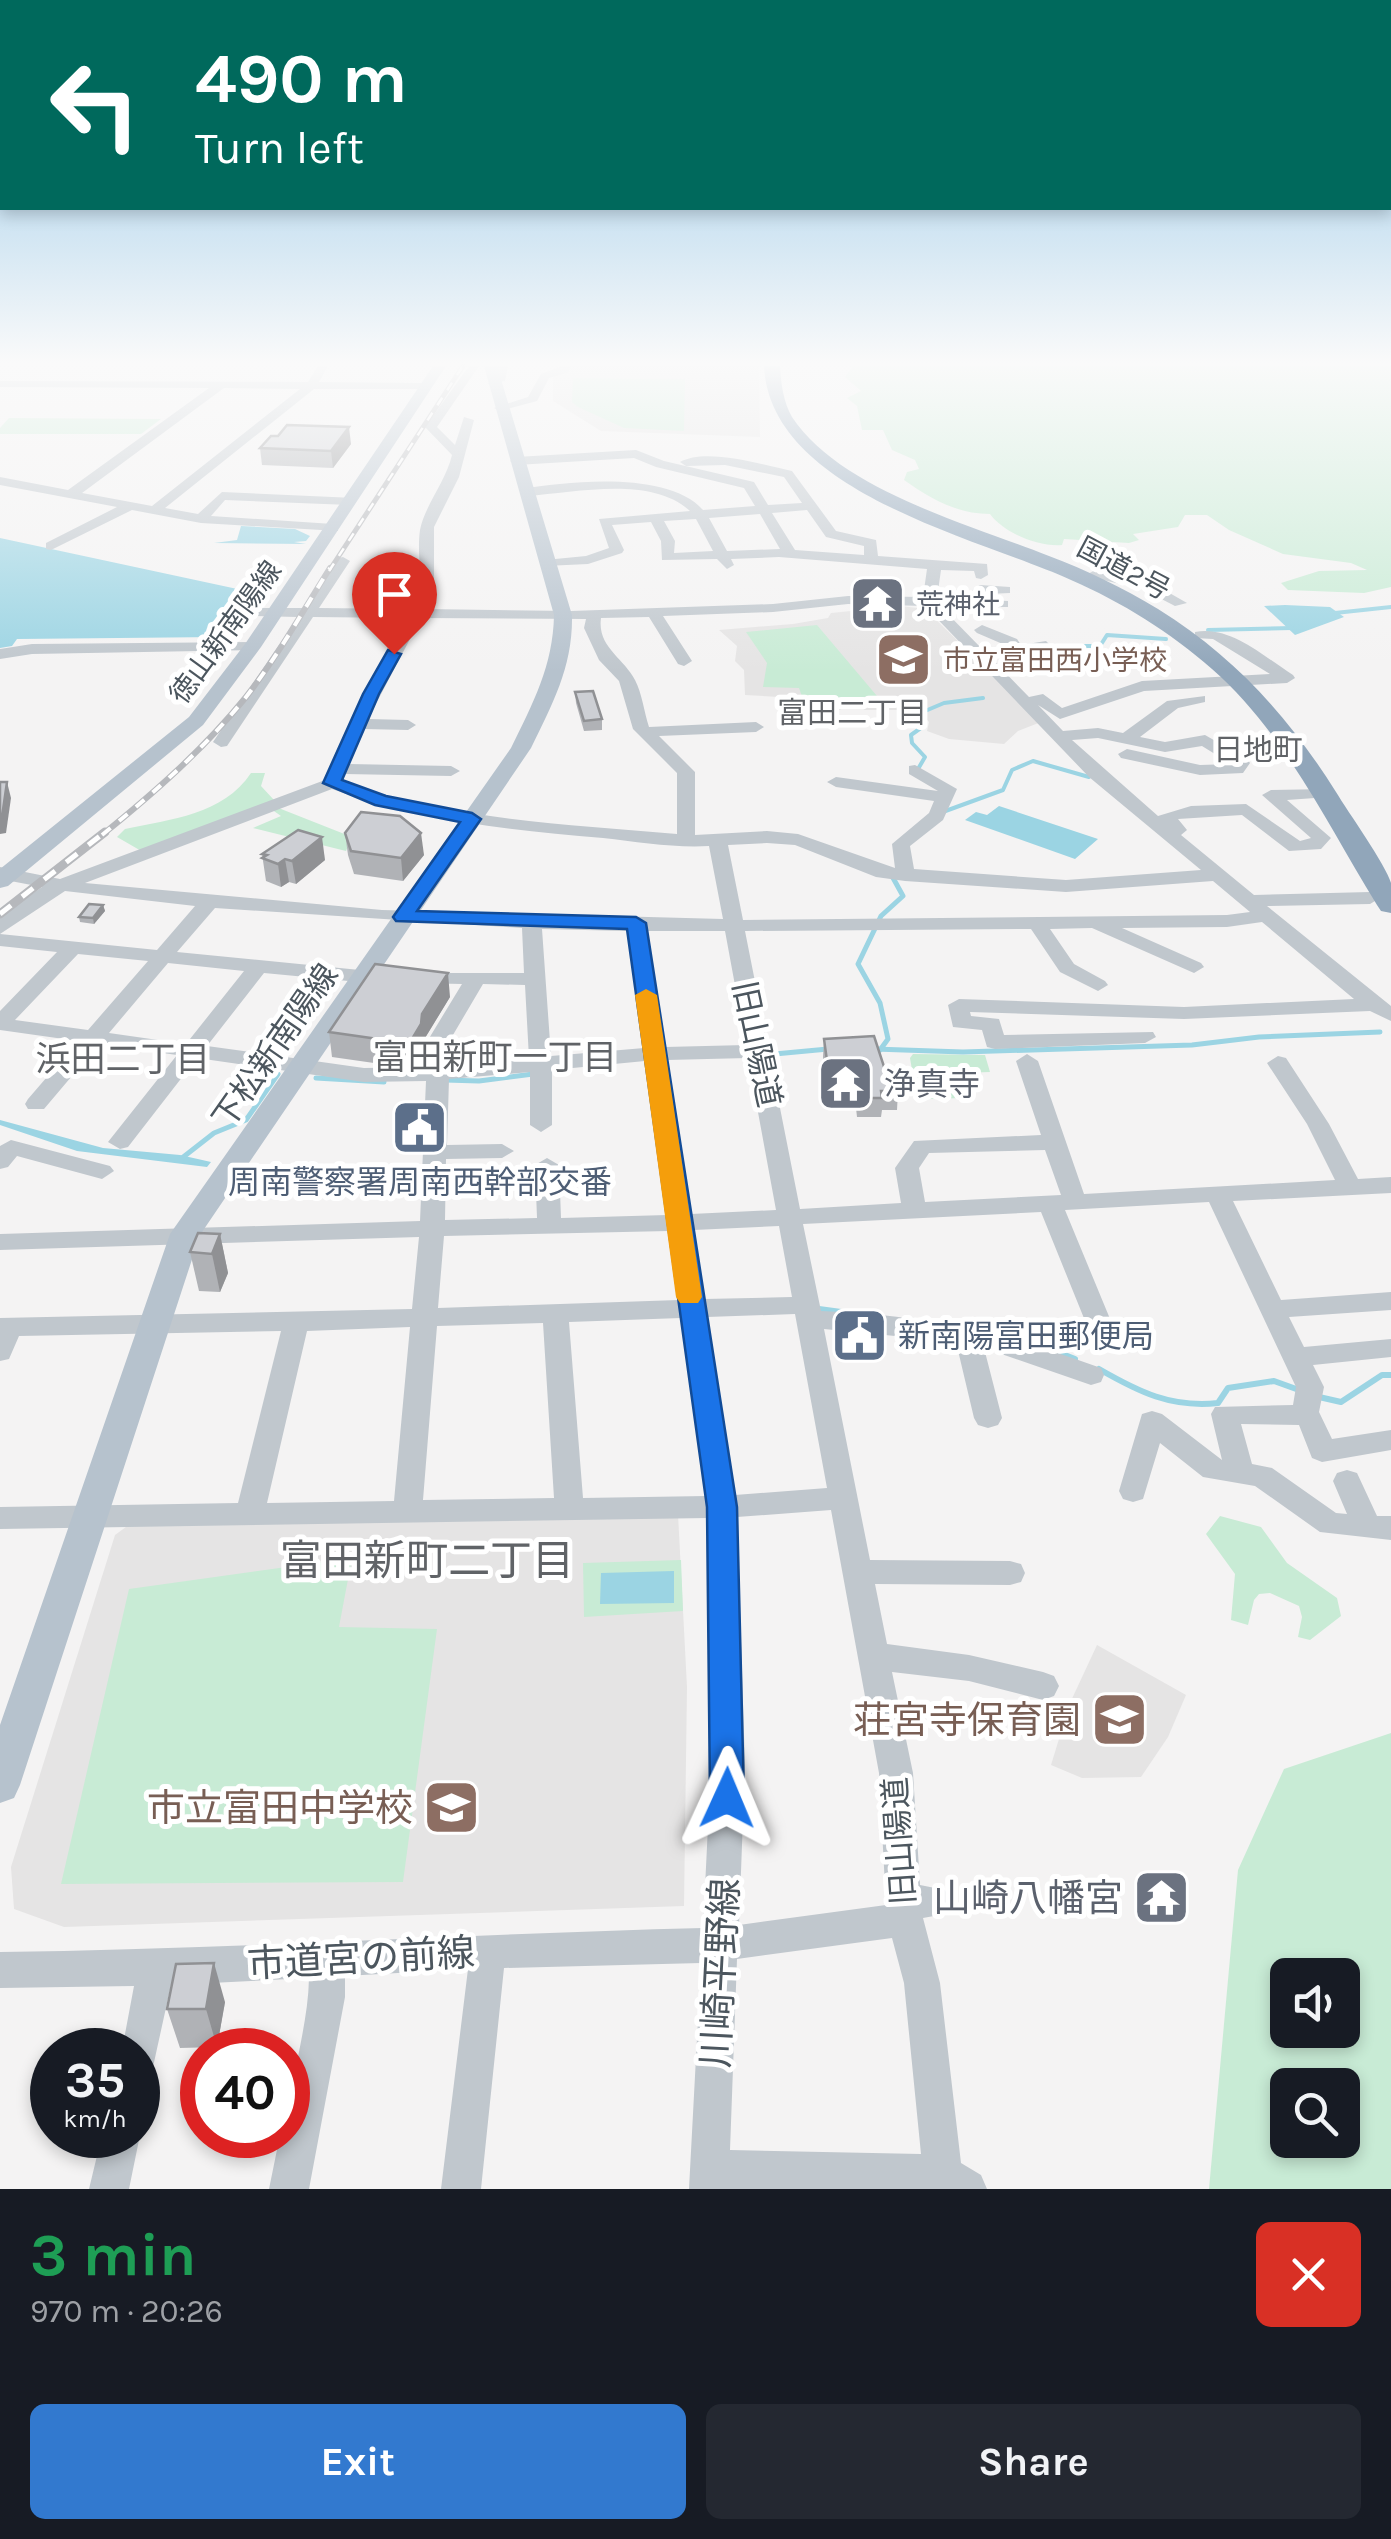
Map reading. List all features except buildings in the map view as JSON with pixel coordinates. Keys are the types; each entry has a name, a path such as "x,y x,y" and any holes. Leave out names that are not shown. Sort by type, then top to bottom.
{"highway":[{"name":"国道2号","path":"841,468 886,495 1056,565 1147,611 1220,664 1277,722 1323,792 1380,902"},
{"name":"国道2号","path":"852,468 935,510 1095,574 1200,634 1262,685 1294,721 1391,870"}],"main road":[{"name":"徳山新南陽線","path":"3,876 170,746 222,690 371,468"},
{"name":"下松新南陽線","path":"0,1785 152,1323 186,1234 367,976 546,703 561,654 563,614 519,468"}],"street":[{"path":"70,495 107,468"},
{"path":"153,511 207,468"},
{"path":"336,776 371,694 419,613 429,575 426,527 452,480 454,468"},
{"path":"678,468 749,484 790,554"},
{"path":"758,468 788,474 832,534 871,543 871,560"},
{"path":"0,481 200,519 333,528"},
{"path":"527,492 620,488 658,491 682,499 699,514 724,560"},
{"path":"200,519 222,496 350,500"},
{"path":"550,563 588,560 617,550 604,522 812,506"},
{"path":"51,546 127,507"},
{"path":"656,518 668,541 667,557 724,560 790,554 982,567 981,576"},
{"path":"221,742 343,561"},
{"path":"931,604 935,565"},
{"path":"268,572 251,612 594,615 864,600 979,604 980,590 1004,597"},
{"path":"1095,574 1146,586 1180,602"},
{"path":"931,604 1095,772 1391,1025"},
{"path":"754,609 758,626"},
{"path":"653,612 684,662"},
{"path":"594,615 592,628 607,660 627,679 638,724 686,772 686,840"},
{"path":"982,630 1012,642 1014,648"},
{"path":"1008,683 1026,688 1060,714 1076,712 1120,691 1211,680 1287,678 1216,634 1200,634"},
{"path":"984,658 1014,648 1034,650 1041,644"},
{"path":"0,654 32,650 252,647"},
{"path":"1095,772 1132,744 1173,704 1200,700"},
{"path":"358,724 408,725"},
{"path":"1056,732 1086,724"},
{"path":"647,732 756,726"},
{"path":"1056,732 1098,733 1200,770 1237,768 1241,763 1205,740 1165,747 1132,744"},
{"path":"904,875 901,844 937,816 947,798 946,784 916,770"},
{"path":"0,928 17,910 56,884 151,853 336,776 451,771"},
{"path":"336,776 381,801 472,819 686,840 718,842 767,836 798,840 866,869 904,875 1066,886 1216,875"},
{"path":"836,782 947,798"},
{"path":"1167,835 1178,830 1166,816 1233,808 1246,810 1296,847 1314,845 1322,838 1271,795 1323,792"},
{"name":"旧山陽道","path":"718,842 896,1773 914,1907 723,1946"},
{"path":"3,876 210,901 403,917 532,922 1228,921 1267,916"},
{"path":"36,1104 210,901"},
{"path":"1250,901 1380,902"},
{"path":"532,922 533,979 543,1071 542,1125"},
{"path":"1036,922 1067,968 1098,985"},
{"path":"1090,922 1194,967"},
{"name":"川崎平野線","path":"636,923 722,1507 728,1765 723,1946 709,2179"},
{"path":"0,940 367,976 533,979"},
{"path":"0,1023 72,948"},
{"path":"120,1142 260,964"},
{"path":"408,1509 432,1228 439,1040 476,978"},
{"path":"1145,1037 995,1042 991,1024 961,1022 959,1005 1184,1013 1368,1002 1391,1015"},
{"path":"0,1023 364,1075 543,1071 654,1054 758,1051"},
{"path":"1027,1060 1058,1142 1063,1203 1107,1342"},
{"path":"1278,1063 1318,1124 1350,1187"},
{"path":"916,1212 907,1168 922,1146 1058,1142"},
{"path":"0,1162 12,1147 102,1170"},
{"path":"436,1152 502,1151"},
{"path":"548,1165 549,1225"},
{"path":"0,1242 678,1223 1216,1192 1391,1186"},
{"path":"1216,1192 1296,1356 1322,1450 1391,1440"},
{"path":"1273,1309 1391,1301"},
{"path":"4,1335 152,1323 691,1310 808,1312 968,1336 1091,1374"},
{"path":"556,1315 569,1509"},
{"path":"250,1514 296,1322"},
{"path":"968,1336 988,1418"},
{"path":"1296,1356 1391,1348"},
{"path":"1239,1470 1224,1414 1308,1400"},
{"path":"1132,1491 1152,1421 1213,1469 1262,1476 1330,1524 1385,1532"},
{"path":"1347,1481 1385,1532"},
{"path":"0,1518 722,1507 843,1498"},
{"path":"858,1572 1010,1572"},
{"path":"874,1656 969,1668 1043,1686"},
{"path":"709,2179 955,2181 922,1984 914,1907"},
{"name":"市道宮の前線","path":"0,1970 156,1968 488,1951 723,1946"},
{"path":"461,2189 488,1951"},
{"path":"289,2189 327,1996 327,1962"},
{"path":"145,2028 156,1968"},
{"path":"109,2189 116,2158"}],"shaded area":[{"path":"901,606 925,609 1041,722 1018,731 1004,744 949,739 927,731 929,722 918,710 778,710 779,697 745,695 744,670 735,661 737,646 719,630 793,624 828,618 831,613"},
{"path":"678,1514 687,1687 684,1906 64,1927 14,1909 11,1867 115,1535 130,1524"},
{"name":"荘宮寺保育園","path":"1097,1645 1186,1695 1168,1737 1141,1777 1082,1778 1051,1765 1070,1703"}],"green space":[{"path":"1391,468 1391,587 1364,593 1288,590 1281,583 1319,571 1367,570 1351,563 1283,554 1229,530 1207,515 1185,515 1178,527 1133,534 1139,540 1129,543 1064,539 1062,545 1043,544 1004,527 990,514 945,504 904,480 907,472"},
{"path":"817,625 877,696 804,702 799,688 763,687 767,663 746,632"},
{"path":"251,773 265,773 261,786 274,800 143,852 117,837 125,829 211,807"},
{"path":"276,807 352,837 346,851 253,828 281,816 271,809"},
{"path":"913,1054 985,1055 990,1072 963,1073 967,1098 917,1099 910,1058"},
{"path":"1220,1516 1261,1527 1287,1563 1337,1598 1341,1616 1310,1640 1298,1637 1302,1617 1299,1606 1270,1593 1259,1594 1254,1600 1248,1625 1231,1620 1235,1574 1206,1534"},
{"path":"352,1558 339,1627 437,1629 403,1882 61,1884 129,1589"},
{"path":"681,1560 683,1611 584,1617 583,1563"},
{"path":"1391,1733 1391,2189 1209,2189 1238,1870 1284,1769"}],"water":[{"path":"241,526 295,529 310,536 306,541 294,542 306,544 214,543 237,540"},
{"path":"0,538 242,590 219,637 17,639 12,646 0,648"},
{"path":"1264,606 1330,607 1344,617 1295,635"},
{"path":"999,806 1098,839 1075,859 965,820 976,812 987,815"},
{"path":"0,1120 103,1148 211,1162 207,1167 77,1151 0,1125"},
{"path":"674,1571 674,1603 600,1604 601,1573"}],"waterway":[{"path":"1335,613 1391,607"},
{"path":"1208,630 1292,628"},
{"path":"1046,646 1100,646 1107,635 1166,639"},
{"path":"918,769 925,757 912,743 911,735 925,725 918,714 944,703 983,698"},
{"path":"940,813 1003,790 1012,770 1033,761 1089,777"},
{"path":"881,1049 888,1039 880,1003 858,964 881,916 903,896 892,876"},
{"path":"881,1049 963,1052 1192,1045 1259,1037 1380,1032"},
{"path":"764,1055 828,1049"},
{"path":"874,1049 881,1049"},
{"path":"182,1158 214,1133 246,1120 278,1074"},
{"path":"445,1080 479,1081 533,1074"},
{"path":"316,1078 384,1082"},
{"path":"819,1309 841,1312"},
{"path":"976,1331 1019,1337 1075,1359"},
{"path":"1099,1369 1142,1391 1185,1403 1218,1403 1228,1388 1274,1381 1299,1390"},
{"path":"1319,1397 1341,1402 1382,1375 1391,1375"}],"railway":[{"path":"329,571 396,468"},
{"path":"102,835 178,770 230,716 268,666 330,568"},
{"path":"0,914 105,832"}],"slow traffic":[{"path":"646,995 689,1297"}],"place":[{"name":"荒神社","path":"877,604"},
{"name":"市立富田西小学校","path":"904,660"},
{"name":"浄真寺","path":"845,1084"},
{"name":"周南警察署周南西幹部交番","path":"420,1128"},
{"name":"新南陽富田郵便局","path":"859,1336"},
{"name":"荘宮寺保育園","path":"1120,1720"},
{"name":"市立富田中学校","path":"452,1808"},
{"name":"山崎八幡宮","path":"1162,1898"}],"district":[{"name":"富田二丁目","path":"852,713"},
{"name":"日地町","path":"1258,750"},
{"name":"富田新町一丁目","path":"495,1057"},
{"name":"浜田二丁目","path":"123,1059"},
{"name":"富田新町二丁目","path":"427,1560"}],"route":[{"path":"394,654 371,694 332,783 381,801 472,819 403,917 636,923 722,1507 727,1798"}]}
